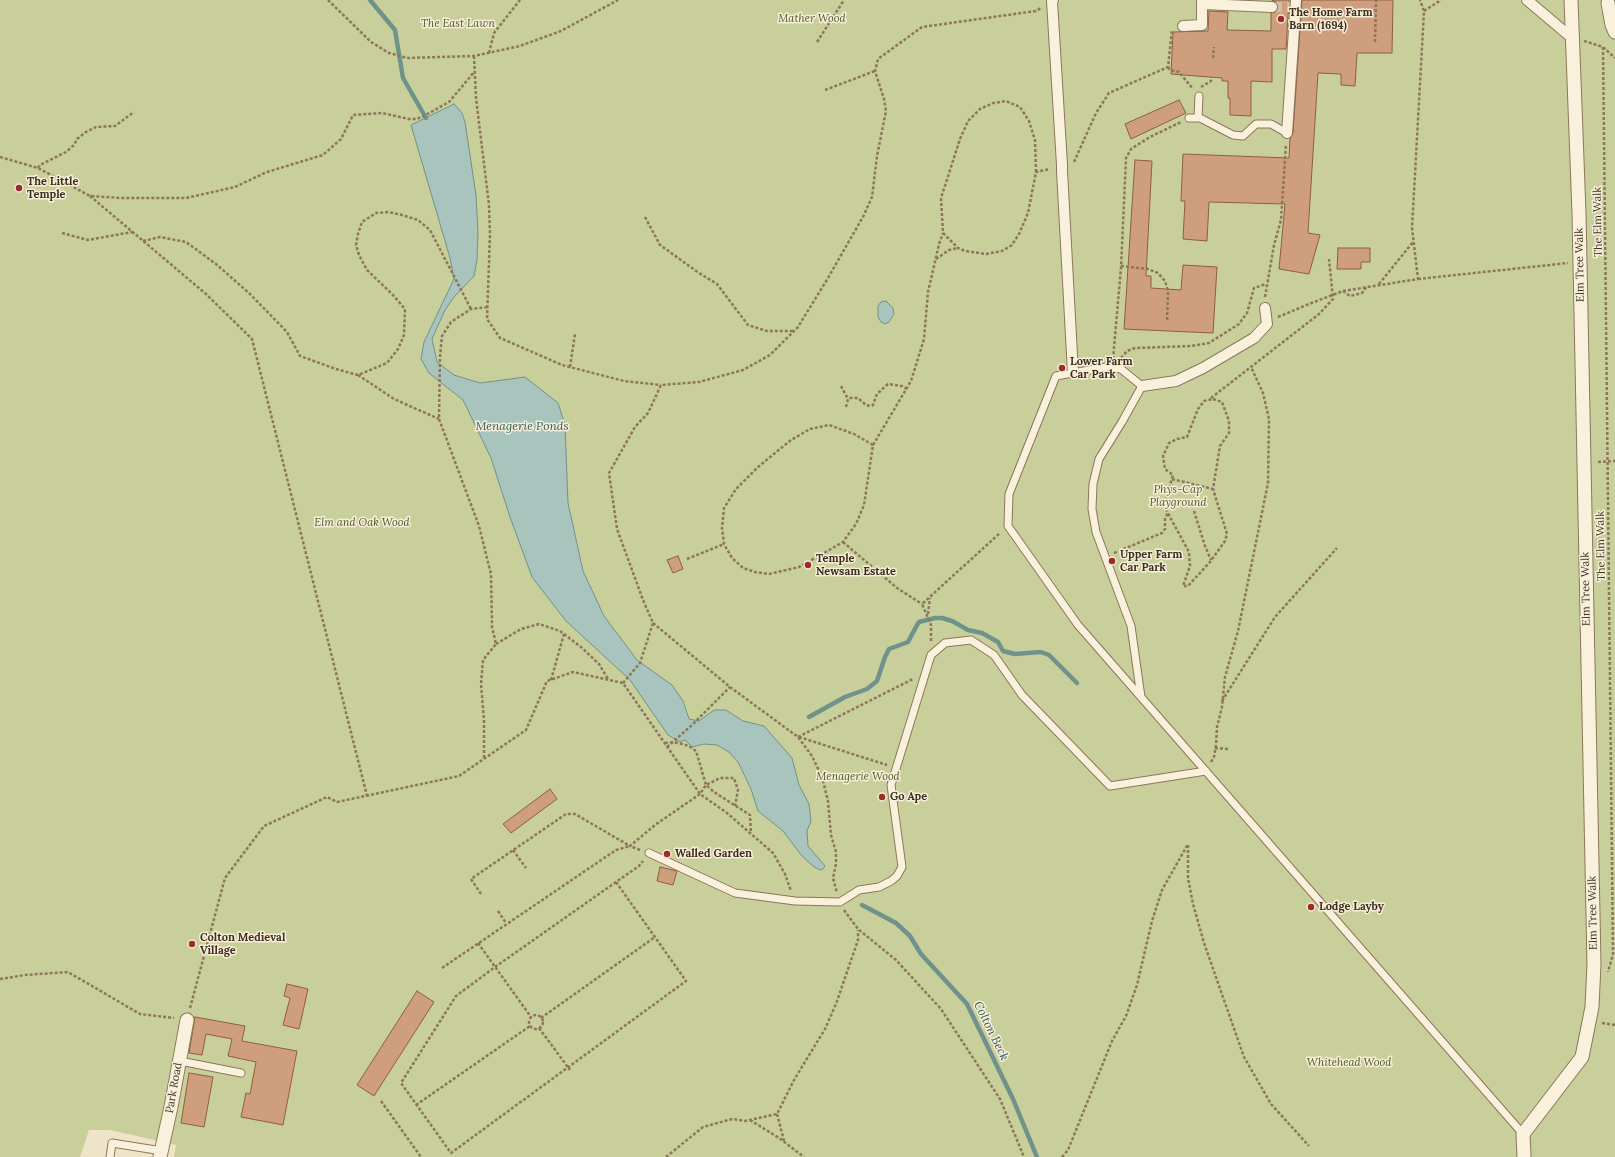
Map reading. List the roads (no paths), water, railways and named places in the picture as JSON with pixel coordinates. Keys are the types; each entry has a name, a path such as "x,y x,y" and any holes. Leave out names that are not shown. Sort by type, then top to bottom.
{"street":[{"path":"1527,0 1572,38"},
{"name":"Elm Tree Walk","path":"1523,1134 1582,1057 1592,1007 1594,956 1580,262 1571,0"},
{"path":"1053,1 1063,168 1072,373"},
{"path":"1607,1 1615,32"},
{"path":"1183,26 1202,25 1202,2 1272,7"},
{"path":"1287,133 1294,5"},
{"path":"1142,386 1176,381 1203,368 1254,338 1267,324 1265,308"},
{"name":"Park Road","path":"161,1154 187,1020"},
{"path":"1523,1134 1524,1157"}],"lane":[{"path":"1197,93 1198,118"},
{"path":"1188,118 1198,118 1233,135 1243,136 1256,124 1271,124 1287,133"},
{"path":"1142,697 1131,626 1096,532 1092,509 1093,484 1099,460 1142,386 1121,369 1106,366 1056,376 1009,494 1008,526 1078,625 1523,1134"},
{"path":"649,854 735,893 795,901 840,902 859,890 879,887 891,881 897,876 902,867 891,785 931,655 945,643 971,640 994,655 1022,695 1110,786 1206,772"},
{"path":"180,1061 241,1073"},
{"path":"110,1157 112,1143 161,1154"}],"water":[{"name":"Menagerie Ponds","path":"454,104 462,113 465,122 476,195 478,232 477,260 474,276 454,297 445,310 432,339 437,362 454,375 480,383 525,377 558,403 565,425 568,503 583,571 604,616 637,660 672,685 683,701 689,719 699,721 714,710 726,710 743,721 764,726 792,758 799,785 809,804 811,821 807,831 808,846 825,866 823,869 820,870 813,866 802,856 783,831 758,811 751,789 738,762 729,752 717,745 704,744 692,747 685,740 680,742 668,735 630,680 566,621 532,577 510,517 491,458 463,400 429,373 421,359 424,342 454,279 450,258 411,125"},
{"path":"886,301 893,308 894,314 889,322 885,324 881,322 878,317 878,306 881,302"}],"waterway":[{"name":"Colton Beck","path":"370,0 395,30 403,78 426,118"},
{"path":"809,717 845,697 867,689 877,681 889,649 908,642 919,622 935,618 942,618 952,621 968,630 982,633 998,642 1003,651 1015,654 1041,652 1049,655 1077,683"},
{"name":"Colton Beck","path":"862,905 896,923 910,936 921,954 967,1004 1013,1099 1037,1157"}],"tunnel":[{"path":"1272,7 1291,7"}],"place":[{"name":"The Home Farm Barn (1694)","path":"1281,19"},
{"name":"The Little Temple","path":"19,188"},
{"name":"Lower Farm Car Park","path":"1062,368"},
{"name":"Upper Farm Car Park","path":"1112,561"},
{"name":"Temple Newsam Estate","path":"808,565"},
{"name":"Go Ape","path":"882,797"},
{"name":"Walled Garden","path":"667,854"},
{"name":"Lodge Layby","path":"1311,907"},
{"name":"Colton Medieval Village","path":"192,944"}],"park label":[{"name":"Mather Wood","path":"812,19"},
{"name":"The East Lawn","path":"458,24"},
{"name":"Phys-Cap Playground","path":"1178,496"},
{"name":"Elm and Oak Wood","path":"362,523"},
{"name":"Menagerie Wood","path":"858,777"},
{"name":"Whitehead Wood","path":"1349,1063"}]}
